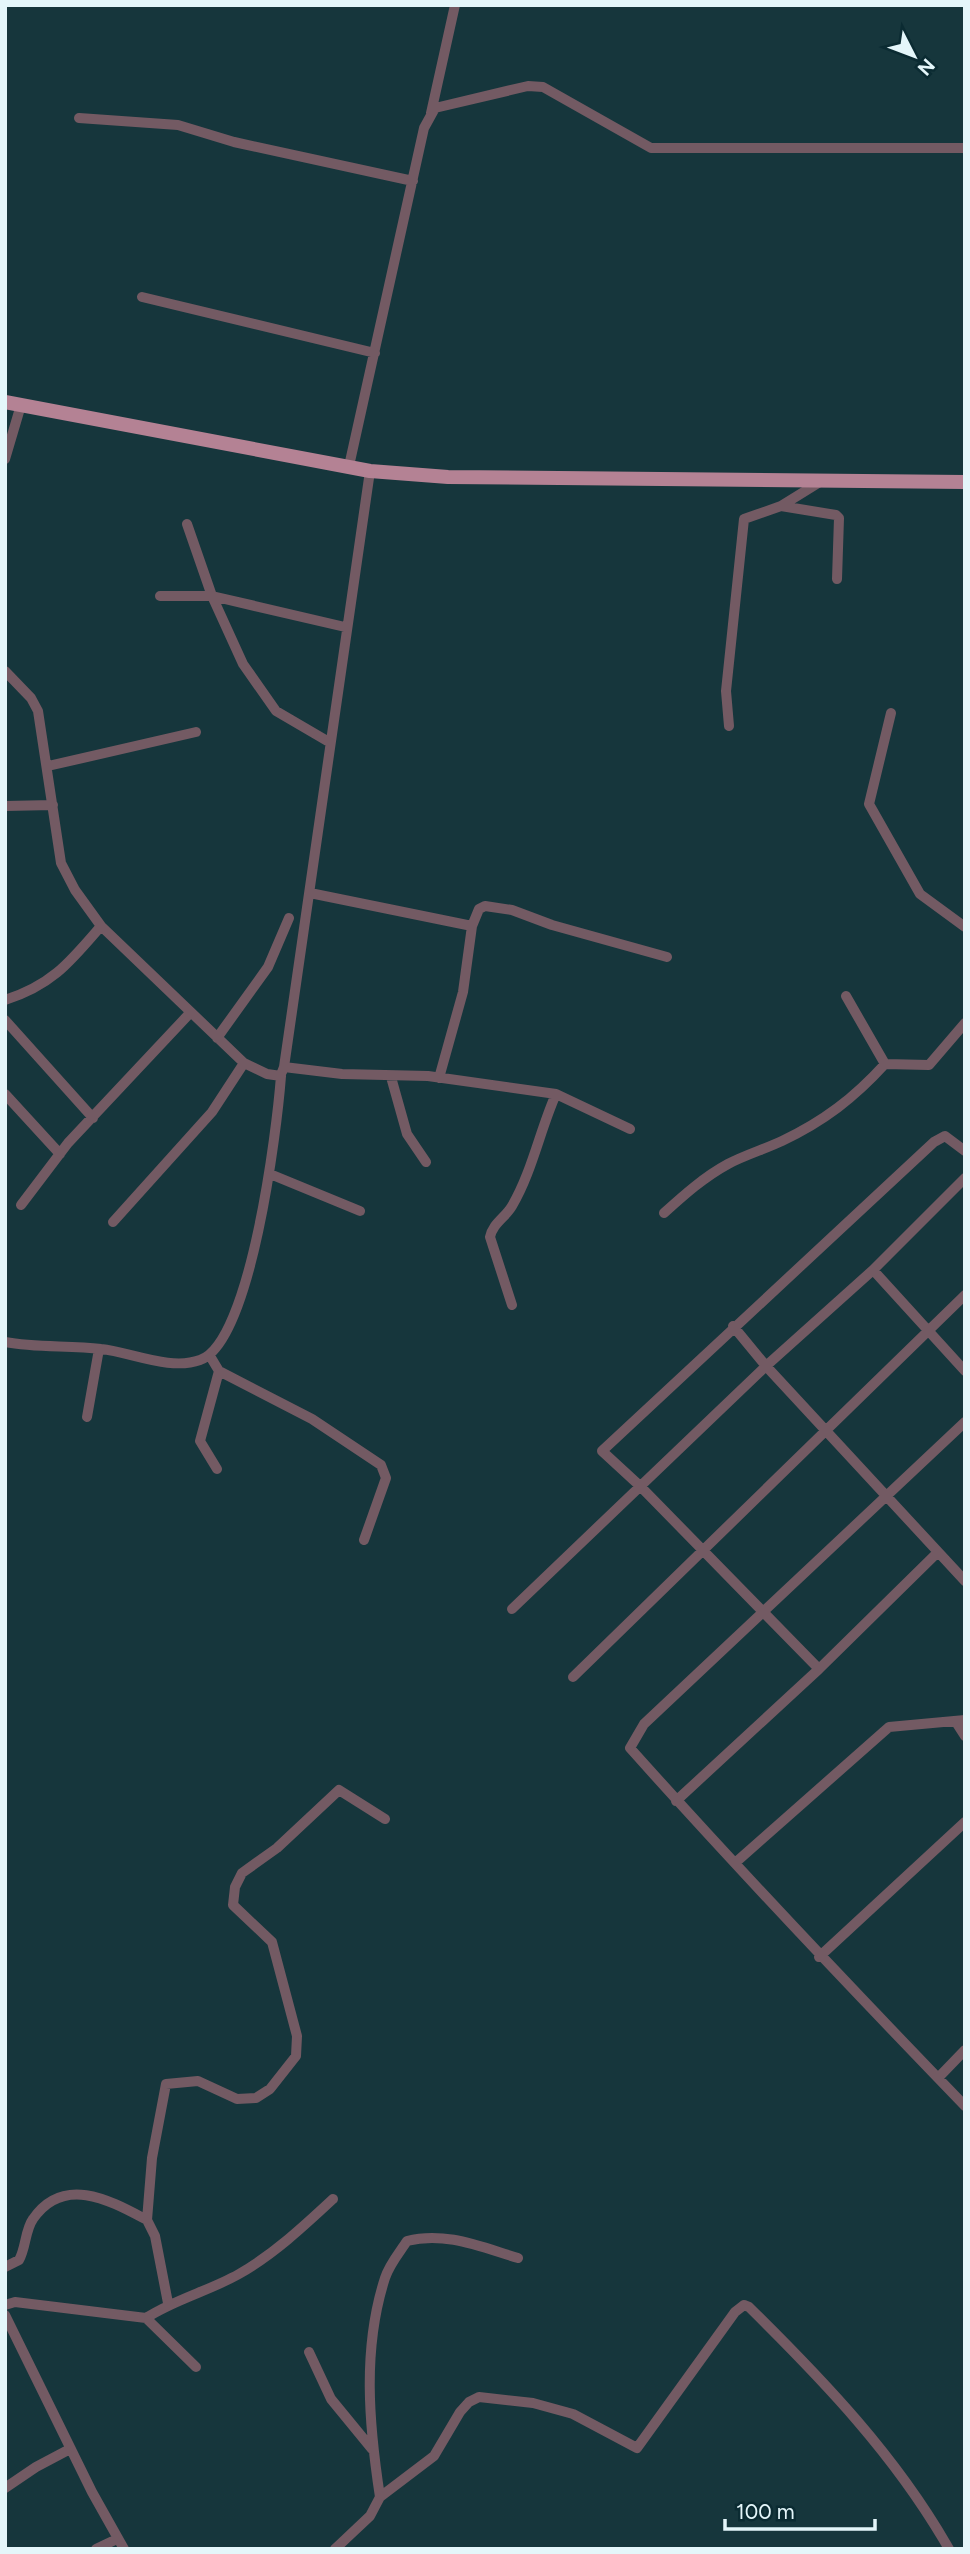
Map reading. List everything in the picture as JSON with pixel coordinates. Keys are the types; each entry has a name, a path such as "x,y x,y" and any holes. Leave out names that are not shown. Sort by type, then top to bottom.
{"main road":[{"path":"5,402 370,471 519,480 965,482"}],"street":[{"path":"349,466 424,128 431,113 455,5"},
{"path":"431,113 435,108 454,103 528,86 542,86 651,148 965,148"},
{"path":"79,118 178,125 234,142 413,181"},
{"path":"142,297 375,353"},
{"path":"5,459 21,405"},
{"path":"5,1342 27,1346 99,1349 175,1362 198,1361 210,1356 221,1345 242,1297 270,1174 345,627 370,471"},
{"path":"729,726 726,691 744,519 781,506 823,481"},
{"path":"781,506 836,515 839,519 837,579"},
{"path":"187,524 212,596 243,664 276,711 329,742"},
{"path":"160,596 212,596 345,627"},
{"path":"5,671 31,698 38,711 61,863 75,890 101,926 244,1063 267,1074 282,1072 439,1078 556,1094 630,1129"},
{"path":"891,713 869,804 920,894 965,927"},
{"path":"48,766 196,732"},
{"path":"5,806 53,805"},
{"path":"310,892 472,926"},
{"path":"439,1078 463,992 472,926 479,909 490,904 552,925 667,957"},
{"path":"217,1038 268,967 289,918"},
{"path":"5,1000 38,988 53,978 101,926"},
{"path":"846,996 885,1064"},
{"path":"21,1205 60,1154 190,1013"},
{"path":"5,1020 93,1118"},
{"path":"664,1213 695,1185 728,1163 783,1140 832,1113 855,1097 885,1064 929,1065 965,1023"},
{"path":"113,1222 212,1112 244,1063"},
{"path":"391,1077 407,1133 426,1162"},
{"path":"5,1094 60,1154"},
{"path":"512,1305 490,1237 491,1231 512,1206 547,1125 556,1094"},
{"path":"5,1114 14,1104"},
{"path":"819,1669 640,1486 602,1451 733,1326 934,1142 945,1136 965,1151"},
{"path":"270,1174 360,1211"},
{"path":"512,1609 766,1366 873,1270 965,1178"},
{"path":"873,1270 965,1371"},
{"path":"573,1677 965,1295"},
{"path":"733,1326 766,1366 965,1581"},
{"path":"87,1417 99,1349"},
{"path":"210,1356 219,1371 302,1413 381,1465 386,1478 365,1540"},
{"path":"217,1469 200,1441 219,1371"},
{"path":"965,1422 884,1495 643,1724 630,1748 819,1957 965,2106"},
{"path":"676,1801 819,1669 937,1553"},
{"path":"735,1863 889,1727 961,1721 965,1736"},
{"path":"168,2303 155,2236 146,2220 152,2158 166,2084 198,2081 237,2099 256,2098 270,2089 296,2056 297,2036 272,1942 233,1905 235,1887 242,1873 277,1848 339,1790 385,1819"},
{"path":"819,1957 965,1822"},
{"path":"938,2078 965,2050"},
{"path":"5,2267 19,2260 32,2220 51,2201 89,2193 146,2220"},
{"path":"146,2318 168,2303 240,2274 296,2234 333,2199"},
{"path":"380,2497 373,2450 370,2358 385,2276 407,2241 428,2236 460,2241 518,2258"},
{"path":"5,2305 15,2302 146,2318 196,2367"},
{"path":"335,2549 370,2516 380,2497 435,2455 460,2412 469,2402 480,2397 533,2403 573,2414 637,2448 693,2368 744,2305 833,2391 902,2475 949,2549"},
{"path":"5,2315 120,2544 96,2549"},
{"path":"309,2352 331,2399 373,2450"},
{"path":"5,2488 70,2449"}]}
